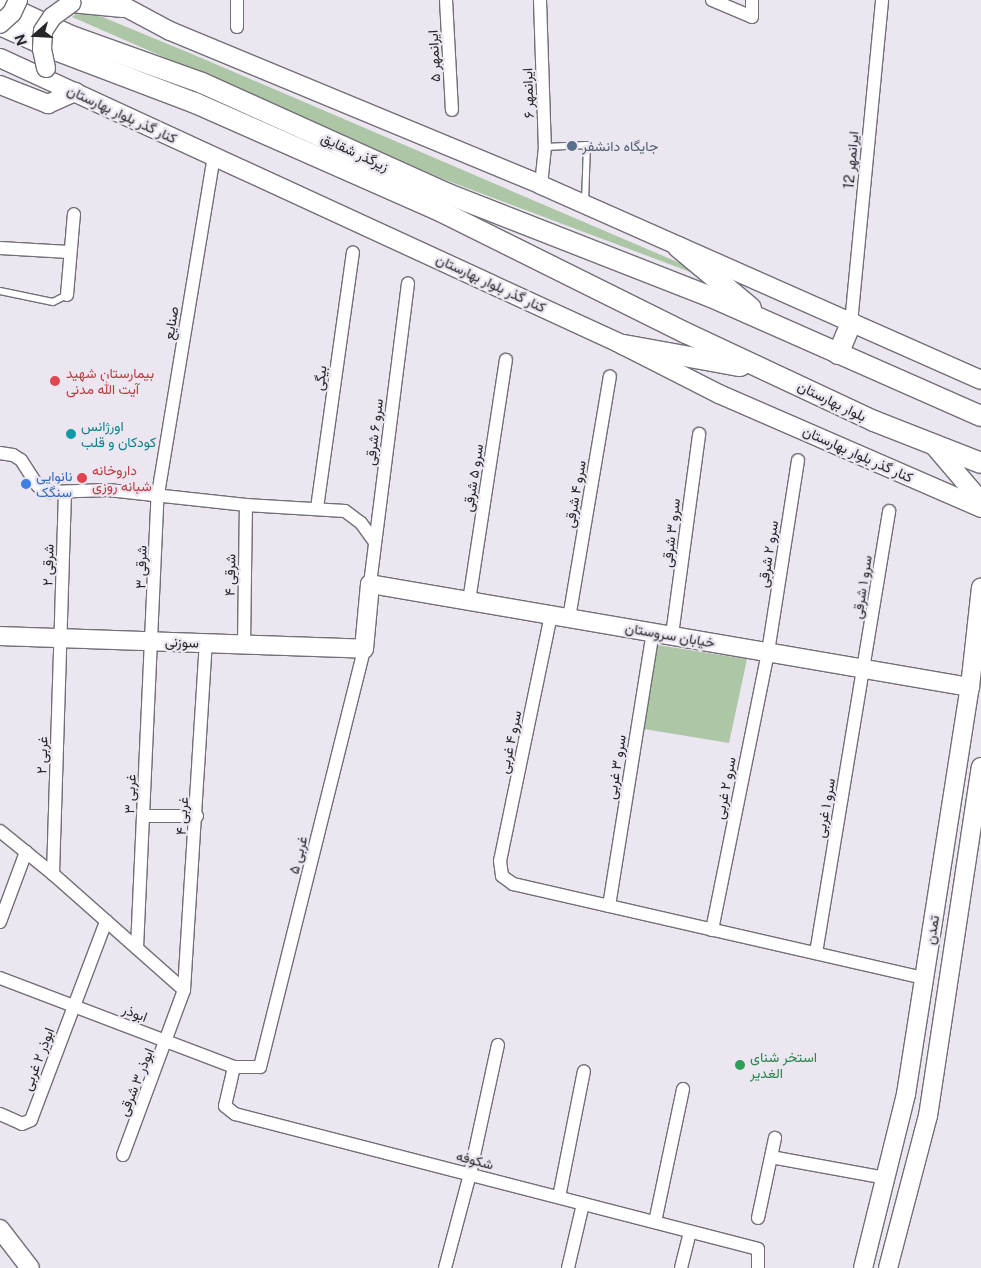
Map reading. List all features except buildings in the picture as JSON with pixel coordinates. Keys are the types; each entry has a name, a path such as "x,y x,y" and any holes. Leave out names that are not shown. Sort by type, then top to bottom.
{"main road":[{"path":"0,24 12,13 18,0"},
{"path":"74,92 55,80 46,68 42,49 43,31 52,17 71,3 116,2 170,31 586,204 678,247 981,380"},
{"name":"زیرگذر شقایق","path":"0,4 71,36 202,82 448,194 711,297 772,325"},
{"name":"زیرگذر شقایق","path":"0,24 58,51 196,103 440,211 686,333"},
{"name":"کنار گذر بلوار بهارستان","path":"0,58 624,345 718,394 981,508"},
{"path":"0,85 48,104 74,92"},
{"path":"678,247 772,325 981,416"},
{"path":"838,354 851,323"},
{"name":"بلوار بهارستان","path":"686,333 874,421 981,464"},
{"path":"624,345 770,371"},
{"path":"934,446 981,501"},
{"path":"364,649 370,584"},
{"name":"خیابان سروستان","path":"370,584 970,687"},
{"name":"تمدن","path":"864,1268 906,1094 970,687 981,588"},
{"name":"سوزنی","path":"0,636 364,649"},
{"name":"تمدن","path":"888,1268 928,1116 981,766"},
{"path":"0,1229 30,1268"}],"street":[{"path":"237,0 237,26"},
{"name":"ایرانمهر ۵","path":"446,0 452,110"},
{"name":"ایرانمهر ۶","path":"540,0 545,147 541,185"},
{"path":"712,0 752,17 752,0"},
{"name":"ایرانمهر 12","path":"851,323 882,0"},
{"name":"صنایع","path":"158,494 214,156"},
{"path":"67,295 69,252 74,214"},
{"path":"0,248 69,252"},
{"name":"بیگی","path":"317,508 353,253"},
{"name":"سرو ۶ شرقی","path":"370,584 408,283"},
{"name":"سرو ۵ شرقی","path":"469,601 506,360"},
{"name":"سرو ۴ شرقی","path":"560,616 610,376"},
{"name":"سرو ۳ شرقی","path":"672,635 699,434"},
{"path":"0,453 12,454 21,460 42,490 65,494 108,490 246,505 345,511 362,523 375,542"},
{"name":"سرو ۲ شرقی","path":"768,652 798,460"},
{"name":"شرقی ۲","path":"61,638 65,494"},
{"name":"شرقی ۳","path":"154,641 158,494"},
{"name":"شرقی ۴","path":"244,645 246,505"},
{"name":"سرو ۱ شرقی","path":"864,668 889,511"},
{"name":"سرو ۴ غربی","path":"560,616 500,861 502,876 513,884 610,906"},
{"name":"سرو ۳ غربی","path":"610,906 653,632"},
{"name":"غربی ۲","path":"53,874 61,638"},
{"name":"غربی ۳","path":"137,948 154,641"},
{"name":"غربی ۴","path":"184,990 197,816 206,643"},
{"name":"غربی ۵","path":"260,1067 265,1060 364,649"},
{"name":"سرو ۲ غربی","path":"712,930 768,652"},
{"name":"سرو ۱ غربی","path":"816,953 864,668"},
{"path":"144,816 197,816"},
{"path":"0,831 53,874 184,990"},
{"path":"0,922 26,852"},
{"path":"610,906 925,978"},
{"name":"ابوذر ۲ غربی","path":"0,1114 22,1124 29,1123 106,921"},
{"name":"ابوذر","path":"0,978 234,1067 260,1067"},
{"name":"ابوذر ۳ شرقی","path":"123,1155 168,1042 184,990"},
{"path":"445,1268 470,1174 498,1045"},
{"name":"شکوفه","path":"234,1067 225,1106 235,1114 758,1249 758,1268"},
{"path":"559,1198 584,1071"},
{"path":"655,1222 683,1089"},
{"path":"758,1218 776,1138"},
{"path":"771,1157 885,1178"},
{"path":"568,1268 583,1204"},
{"path":"681,1268 690,1232"}],"lane":[{"path":"545,147 587,145 586,204"},
{"path":"0,291 53,302 67,295"}],"green space":[{"path":"80,11 100,16 192,54 703,273 701,276 443,179 72,17"},
{"path":"657,645 747,659 729,743 644,729"}],"place":[{"name":"جایگاه دانشفر","path":"572,146"},
{"name":"بیمارستان شهید آیت الله مدنی","path":"55,381"},
{"name":"اورژانس کودکان و قلب","path":"71,434"},
{"name":"داروخانه شبانه روزی","path":"82,478"},
{"name":"نانوایی سنگک","path":"26,484"},
{"name":"استخر شنای الغدیر","path":"740,1065"}]}
